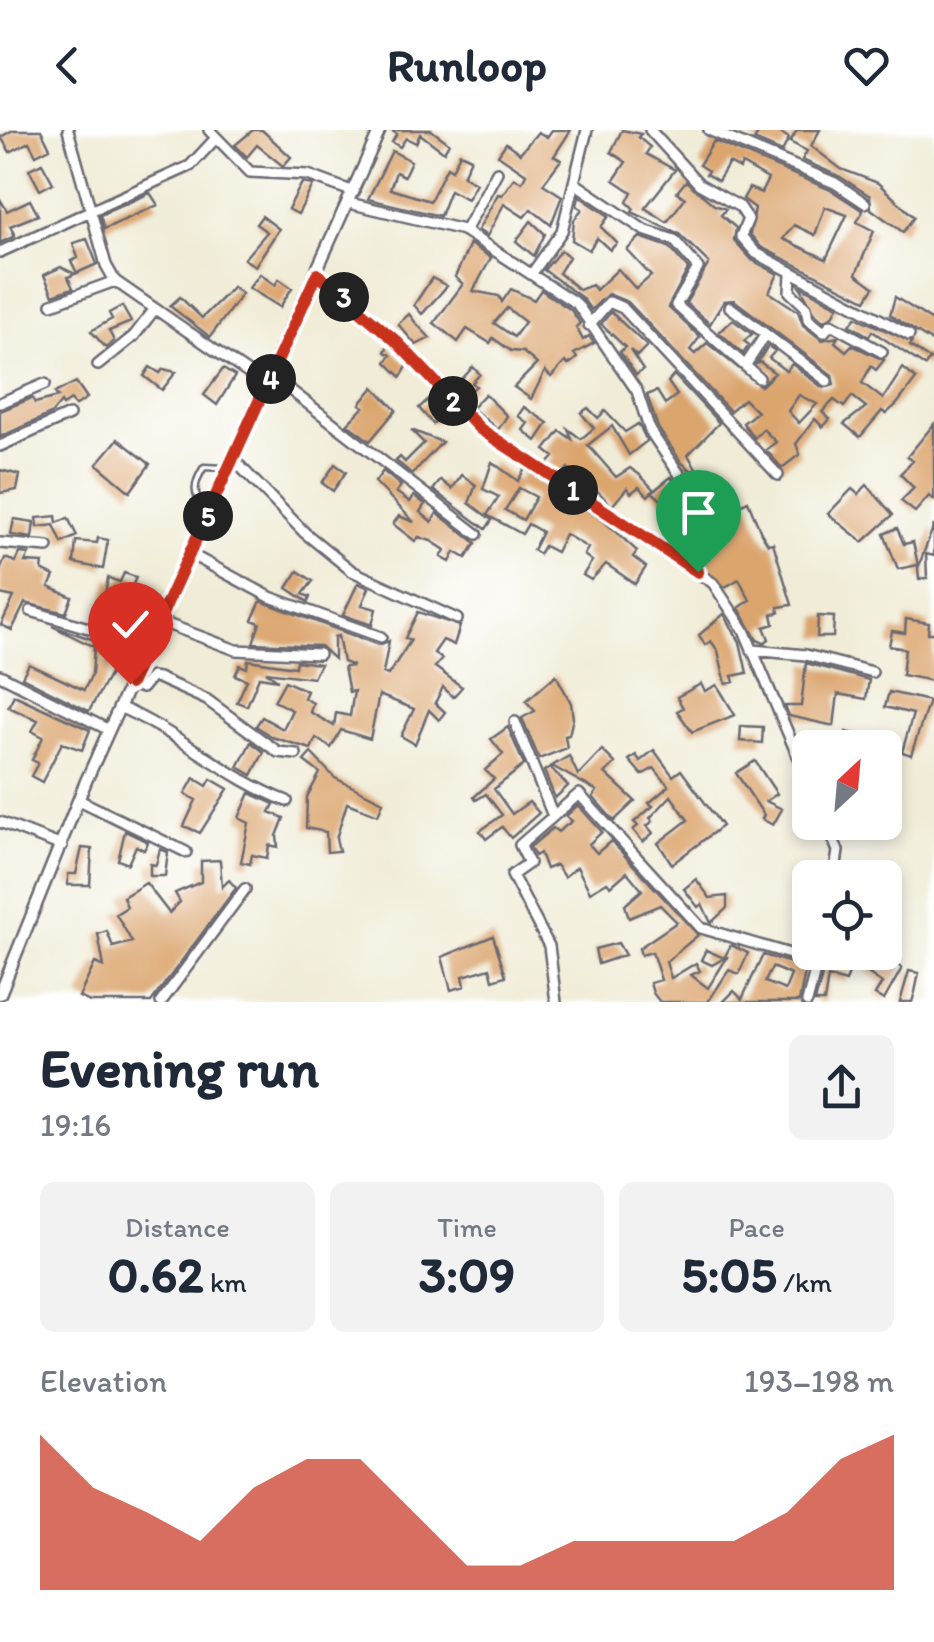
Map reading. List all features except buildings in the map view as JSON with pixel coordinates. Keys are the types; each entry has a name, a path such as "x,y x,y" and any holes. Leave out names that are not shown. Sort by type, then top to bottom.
{"street":[{"path":"68,130 106,265 115,281 154,310 270,382 477,534"},
{"path":"0,994 108,730 270,382 380,130"},
{"path":"533,272 562,232 587,130"},
{"path":"650,130 708,192 744,210 748,218 740,234 748,246 791,274 909,335"},
{"path":"710,130 835,182 865,203"},
{"path":"0,252 190,166 212,134 250,172 308,175 352,198 465,231 578,304 637,391 650,430 697,500"},
{"path":"465,231 497,172"},
{"path":"576,184 644,230 674,240 697,261 698,268 676,305 759,378"},
{"path":"317,274 396,341 480,429 713,583 734,611 792,743"},
{"path":"791,274 790,292 806,306 808,319 824,332 831,324 882,352"},
{"path":"52,304 115,281"},
{"path":"589,325 609,302 623,308 778,476"},
{"path":"730,307 764,337 826,380"},
{"path":"98,365 134,336 154,310"},
{"path":"745,366 764,337"},
{"path":"0,403 46,384"},
{"path":"0,446 69,414"},
{"path":"232,464 304,533 352,570 457,619"},
{"path":"0,543 48,547"},
{"path":"190,554 270,597 380,636"},
{"path":"31,611 102,632 145,653"},
{"path":"159,621 236,650 319,654"},
{"path":"752,650 806,656 872,672"},
{"path":"0,675 108,730"},
{"path":"130,684 142,688 151,676 158,678 207,700 278,752 296,754"},
{"path":"119,707 155,722 244,781 288,801"},
{"path":"514,722 552,816"},
{"path":"556,1002 549,946 512,876 529,863 520,845 583,795 700,928 792,951"},
{"path":"79,800 186,852"},
{"path":"0,822 62,846"},
{"path":"161,1002 245,889"},
{"path":"807,1002 815,970"}],"lane":[{"path":"209,512 199,503 196,479 204,467 232,464"}],"route":[{"path":"130,684 317,274 396,341 480,429 698,572"}]}
